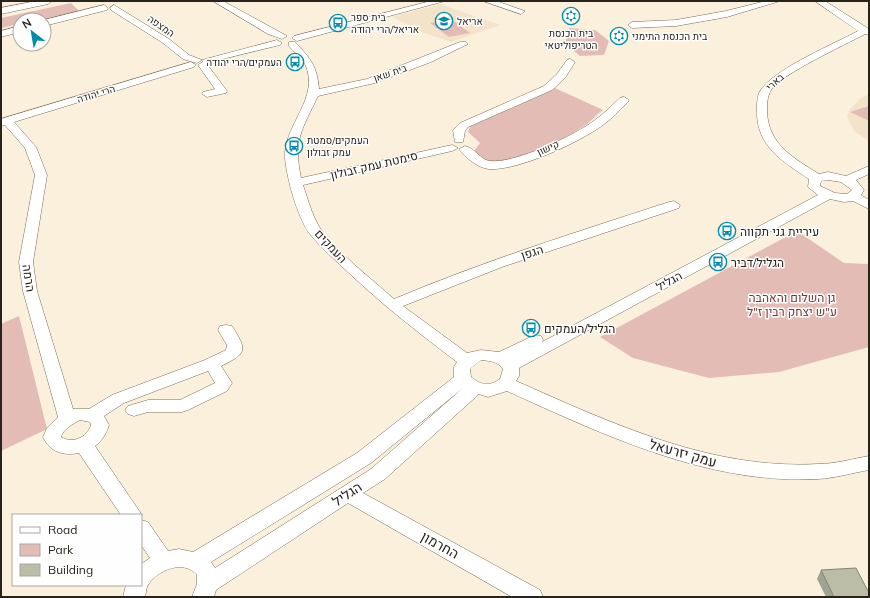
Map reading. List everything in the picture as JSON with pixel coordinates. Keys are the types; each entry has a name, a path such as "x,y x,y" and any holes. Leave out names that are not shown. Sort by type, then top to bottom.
{"street":[{"path":"1,11 48,1"},
{"path":"217,1 287,40 309,63 313,76 314,93"},
{"name":"הרי יהודה","path":"4,122 199,63 441,1"},
{"path":"487,1 521,11"},
{"path":"632,25 676,24 727,14 776,1"},
{"path":"820,1 866,32"},
{"path":"52,21 107,5"},
{"name":"המצפה","path":"107,5 166,41 186,57 199,63"},
{"path":"1,34 12,31"},
{"name":"בארי","path":"822,188 788,159 768,139 762,121 762,99 766,89 780,76 866,32"},
{"name":"בית שאן","path":"314,93 352,87 423,62 463,44"},
{"path":"459,146 459,130 464,125 548,88 561,76 570,62"},
{"path":"199,63 222,91 207,94"},
{"name":"העמקים","path":"314,93 293,136 291,158 296,183 307,216 315,231 330,248 468,376"},
{"name":"קישון","path":"459,146 480,162 488,165 502,165 517,162 598,123 624,100"},
{"name":"הרמה","path":"4,122 30,147 41,175 26,262 30,292 67,418"},
{"name":"סימטת עמק זבולון","path":"296,183 459,146"},
{"path":"869,170 851,187 843,198 822,188 828,176 851,187 869,205"},
{"path":"851,187 869,177"},
{"name":"הגליל","path":"505,362 822,188"},
{"name":"הגפן","path":"392,305 446,281 674,205"},
{"path":"92,415 118,399 211,364 232,354 235,349 233,339 226,330"},
{"path":"481,355 490,355 505,362 512,373 511,379 507,384 493,390 468,376 481,355"},
{"path":"134,410 148,406 182,406 221,387 224,383 223,379 211,364"},
{"name":"הגליל","path":"205,591 378,474 468,376"},
{"name":"הגליל","path":"196,561 364,458 468,376"},
{"name":"עמק יזרעאל","path":"507,384 630,438 694,459 752,470 814,472 869,463"},
{"path":"78,414 92,415 97,418 100,425 100,429 95,436 83,444 65,447 54,441 54,430 67,418 78,414"},
{"path":"83,444 131,514"},
{"name":"החרמון","path":"348,494 532,597"},
{"path":"142,530 163,561"},
{"path":"142,581 152,567 163,561 186,558 196,561 202,566 207,574 205,591"}],"shaded area":[{"name":"אריאל","path":"440,4 500,25 451,42 424,33 392,17"},
{"path":"869,94 869,141 854,131 847,117 850,109 861,98"}],"green space":[{"path":"71,3 79,11 52,17 52,12 29,12"},
{"path":"12,16 12,26 1,28 1,18"},
{"path":"451,19 470,33 449,37 430,23"},
{"path":"569,28 595,30 609,41 604,55 580,56 565,43"},
{"path":"555,88 603,110 587,124 567,137 523,157 497,163 485,160 474,151 480,143 468,132 471,125"},
{"path":"869,106 869,121 850,112"},
{"name":"גן השלום והאהבה ע\"ש יצחק רבין ז\"ל","path":"797,231 844,263 869,264 869,347 779,372 709,378 633,358 600,337"},
{"path":"19,316 47,429 1,451 1,324"}],"building":[{"path":"856,568 869,593 869,597 834,597 821,570"}],"place":[{"name":"בית הכנסת הטריפוליטאי","path":"571,16"},
{"name":"אריאל","path":"444,21"},
{"name":"בית ספר אריאל/הרי יהודה","path":"338,23"},
{"name":"בית הכנסת התימני","path":"619,36"},
{"name":"העמקים/הרי יהודה","path":"295,62"},
{"name":"העמקים/סמטת עמק זבולון","path":"294,146"},
{"name":"עיריית גני תקווה","path":"727,231"},
{"name":"הגליל/דביר","path":"718,262"},
{"name":"הגליל/העמקים","path":"531,328"}]}
